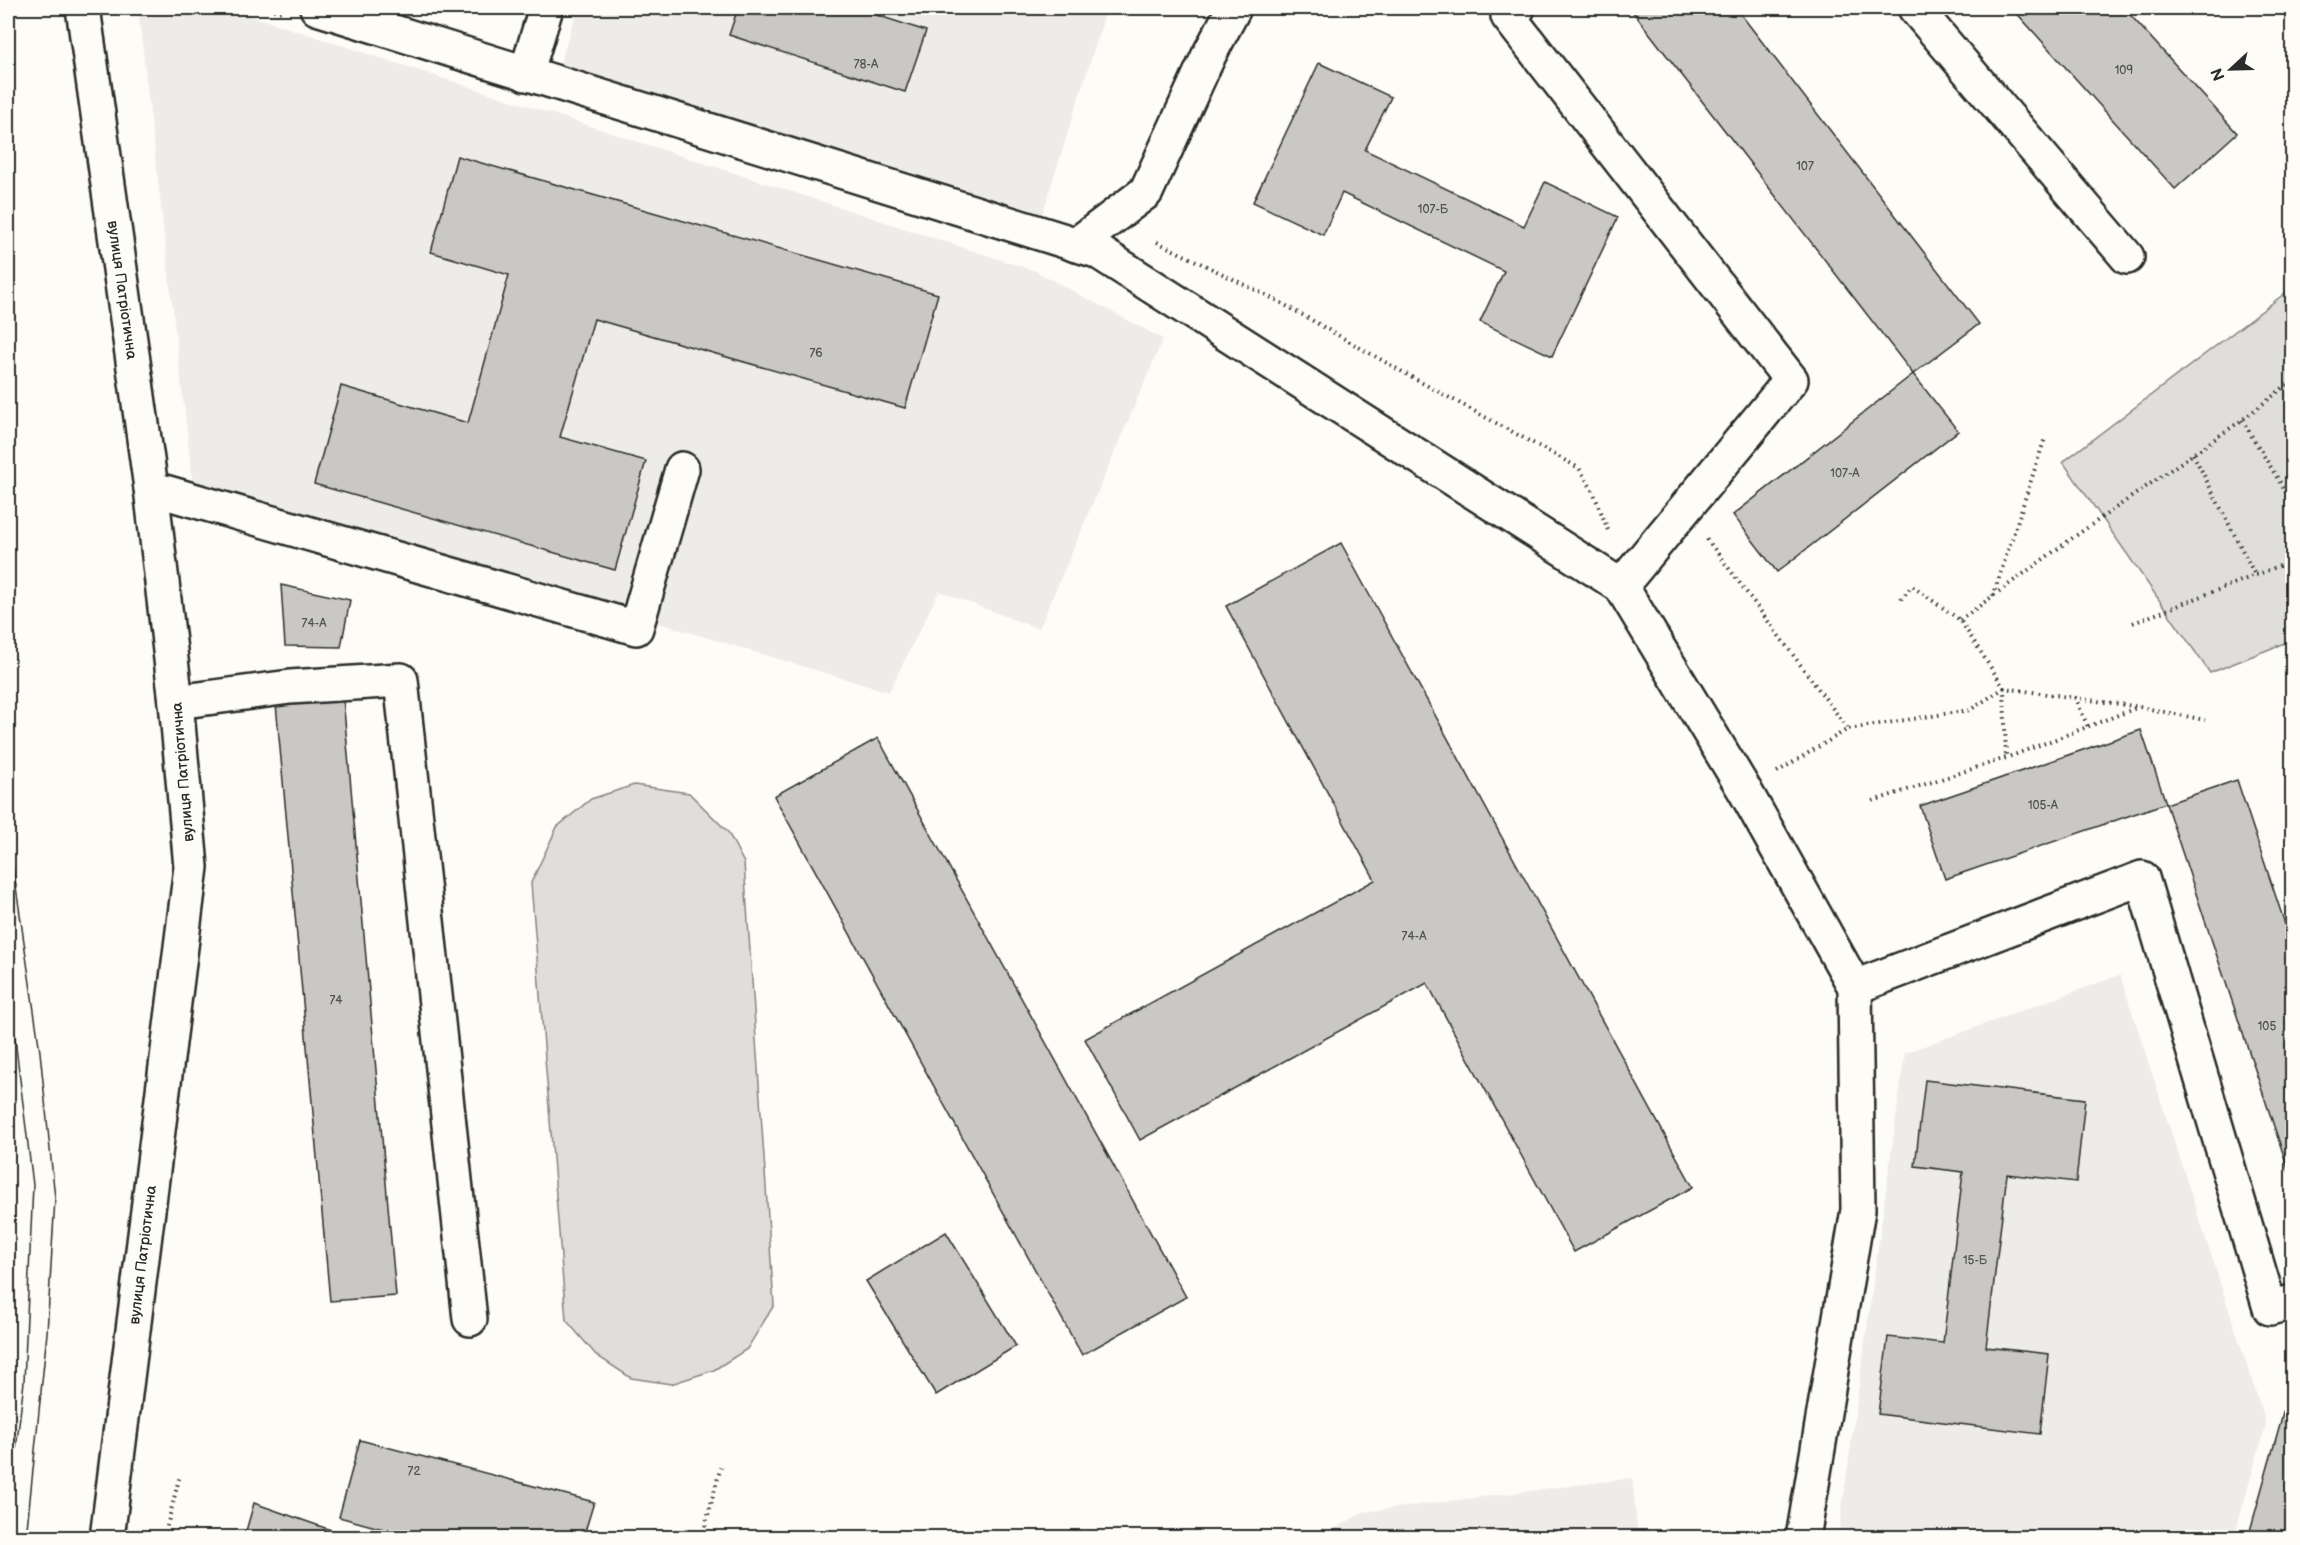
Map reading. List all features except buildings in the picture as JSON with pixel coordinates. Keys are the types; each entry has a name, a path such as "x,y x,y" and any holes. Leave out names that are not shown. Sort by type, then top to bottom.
{"street":[{"name":"вулиця Патріотична","path":"83,8 151,488 176,702 191,867 107,1538"},
{"path":"317,8 1097,251 1621,586 1746,791 1855,987 1858,1210 1803,1538"},
{"path":"526,74 546,8"},
{"path":"1076,245 1146,192 1209,55 1234,8"},
{"path":"1518,8 1508,15 1791,380 1621,586"},
{"path":"1915,8 2127,257"},
{"path":"151,488 636,628 682,469"},
{"path":"176,702 290,687 401,680 470,1319"},
{"path":"1855,987 2142,878 2270,1308 2292,1302"}],"path":[{"path":"1960,620 2242,420 2292,381"},
{"path":"2242,420 2292,502"},
{"path":"1993,597 2045,438"},
{"path":"2193,454 2255,575"},
{"path":"1685,508 1848,729"},
{"path":"2133,622 2292,561"},
{"path":"1901,599 1912,586 1960,620 2004,688 2006,759"},
{"path":"1746,791 1848,729 1970,710 2004,688 2140,707 2205,720"},
{"path":"2075,697 2088,727"},
{"path":"1874,801 2006,759 2140,707"},
{"path":"702,1538 721,1466"},
{"path":"164,1538 180,1474"}],"shaded area":[{"path":"138,8 227,8 1035,271 1163,339 1039,629 939,591 889,692 193,484"},
{"path":"578,8 1107,8 1041,218 559,66"},
{"path":"2292,288 2292,640 2210,673 2063,462"},
{"path":"634,785 689,793 728,832 744,863 774,1305 747,1349 714,1370 671,1384 631,1378 596,1355 566,1320 531,883 557,827 591,799"},
{"path":"2120,975 2266,1424 2234,1537 1838,1538 1905,1053"},
{"path":"1632,1478 1638,1537 1320,1537 1364,1512"}],"tram line":[{"path":"8,832 40,1052 55,1198 47,1333 26,1538"},
{"path":"8,982 33,1185 24,1382 8,1518"}]}
